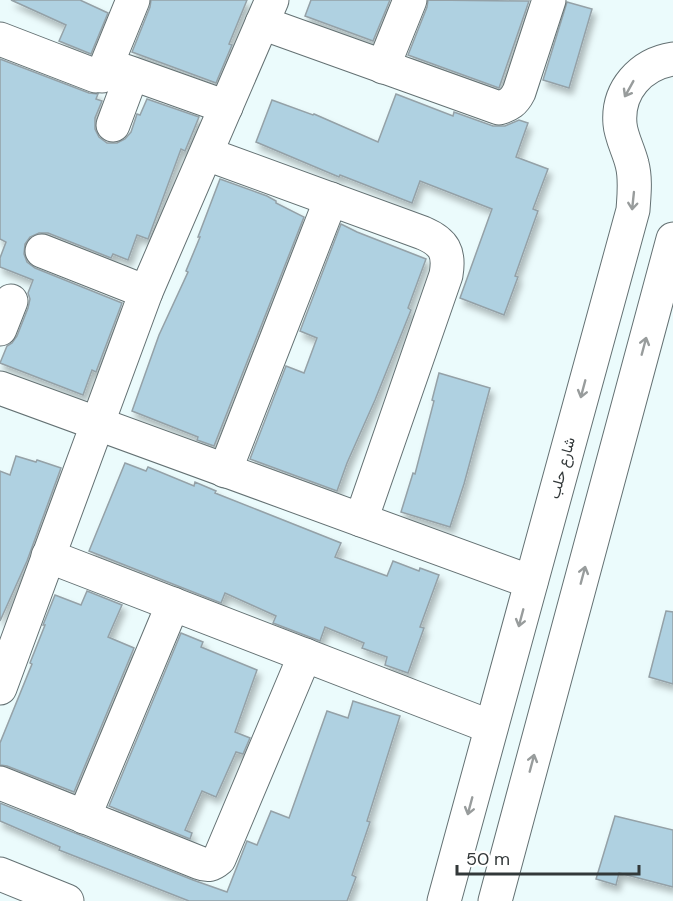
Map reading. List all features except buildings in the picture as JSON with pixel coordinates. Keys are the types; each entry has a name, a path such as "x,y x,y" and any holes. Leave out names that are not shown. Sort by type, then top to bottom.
{"street":[{"path":"113,125 117,75 133,0"},
{"path":"383,67 410,0"},
{"path":"0,688 146,292 267,11 383,67 499,108 508,106 519,92 549,0"},
{"path":"0,39 91,75 117,75 226,107"},
{"name":"شارع حلب","path":"444,901 633,210 635,187 633,165 620,125 621,107 627,89 638,74 653,64 673,59"},
{"path":"207,154 436,238 445,249 448,262 446,275 361,520"},
{"path":"225,471 331,199"},
{"path":"495,901 673,239"},
{"path":"42,251 146,292"},
{"path":"0,388 531,582"},
{"path":"48,555 491,727"},
{"path":"84,817 172,603"},
{"path":"0,783 200,863 213,864 219,859 305,655"},
{"path":"0,874 67,901"}]}
